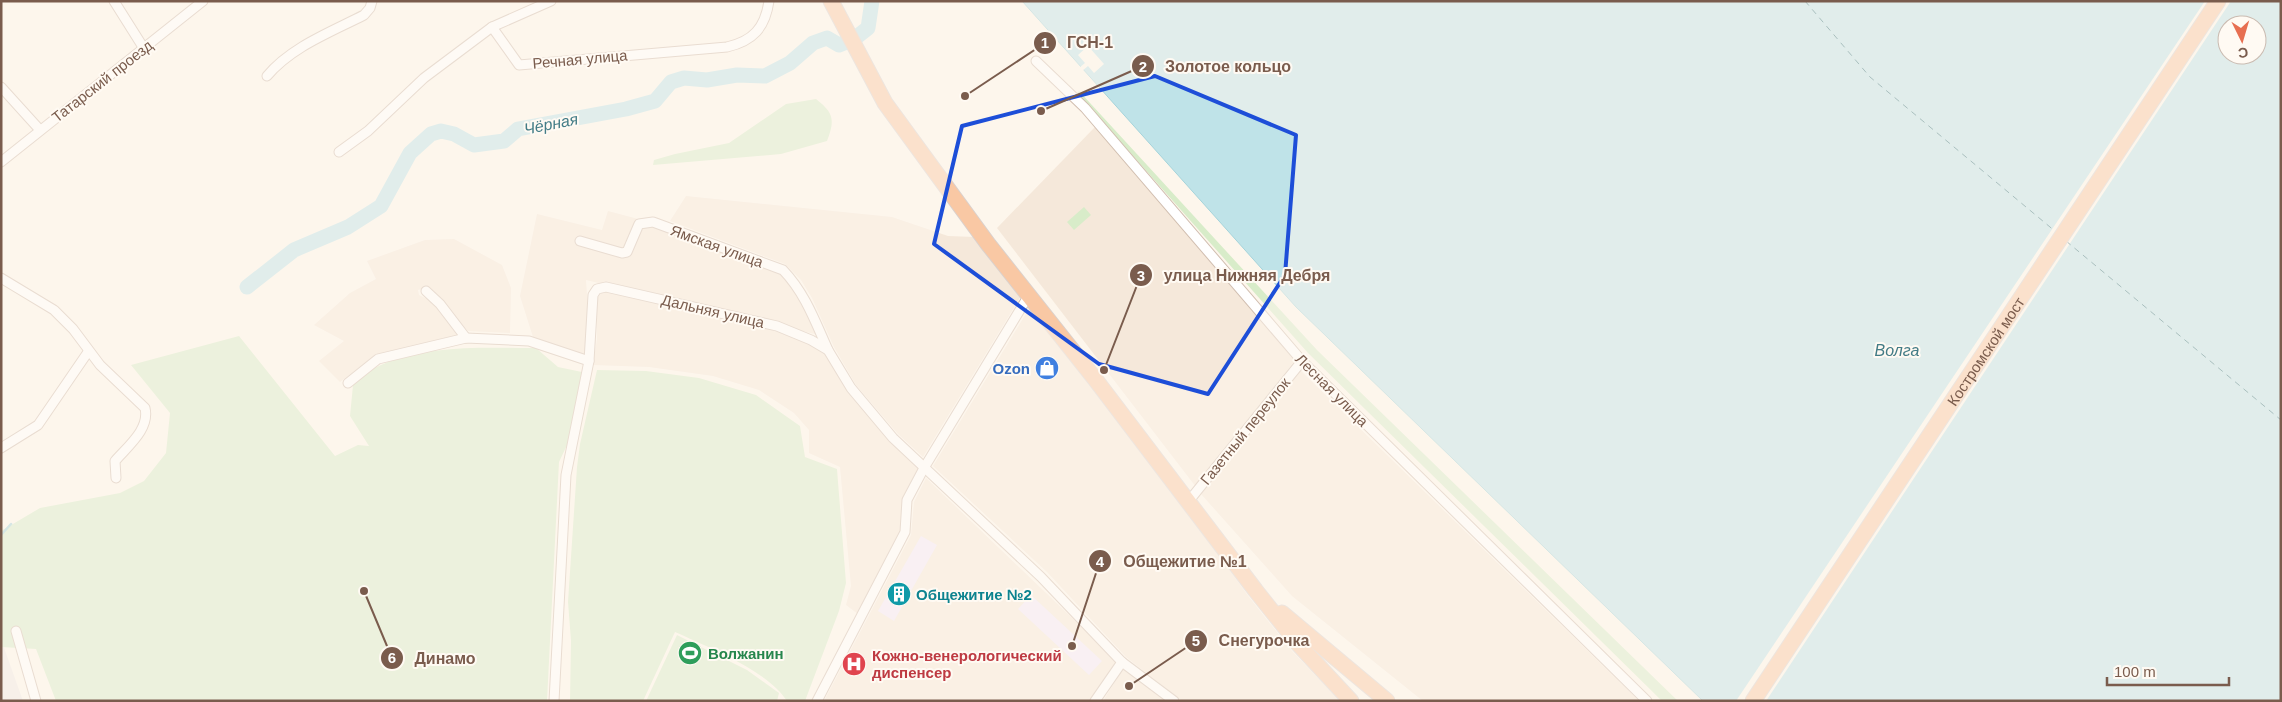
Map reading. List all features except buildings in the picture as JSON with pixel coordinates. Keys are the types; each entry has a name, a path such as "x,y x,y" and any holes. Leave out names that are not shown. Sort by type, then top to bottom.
{"highway":[{"path":"831,1 885,103 988,244 1256,591 1299,645 1351,701"},
{"name":"Костромской мост","path":"1753,701 2218,1"},
{"path":"1256,591 1387,701"}],"street":[{"path":"114,1 143,48"},
{"name":"Татарский проезд","path":"1,162 203,1"},
{"path":"267,76 275,66 292,53 364,15 370,8 372,1"},
{"path":"339,152 368,131 424,78 492,28 550,1"},
{"name":"Речная улица","path":"492,28 519,65 727,47 744,43 764,23 769,1"},
{"name":"Лесная улица","path":"1036,61 1085,108 1302,361 1647,701"},
{"path":"1,87 40,130"},
{"name":"Ямская улица","path":"580,241 622,253 627,252 639,224 653,222 783,270 796,284 807,301 828,350"},
{"path":"1,278 54,310 73,329 88,352 145,408 147,417 145,426 115,461 116,478"},
{"name":"Дальняя улица","path":"554,701 566,475 589,361 593,295 597,289 606,287 776,326 811,340 828,350"},
{"path":"426,291 445,310 466,338"},
{"path":"817,701 905,532 907,500 924,468 1029,295"},
{"path":"348,383 378,359 466,338 529,341 589,361"},
{"path":"828,350 851,388 893,438 1041,577 1122,662 1174,701"},
{"path":"1,448 38,425 88,352"},
{"name":"Газетный переулок","path":"1188,502 1302,361"},
{"path":"16,632 36,701"},
{"path":"1095,701 1122,662"}],"highlighted area":[{"path":"1155,76 1296,135 1285,275 1208,394 1099,364 934,244 962,126"}],"shaded area":[{"path":"1095,127 1296,359 1196,487 997,228"},
{"path":"686,196 892,217 948,236 975,237 1021,296 923,457 898,434 856,385 834,347 812,298 801,280 785,264 670,221"},
{"path":"608,211 657,224 776,268 793,286 819,335 586,280 589,326 586,355 533,337 520,296 537,214 602,230"},
{"path":"454,239 502,265 511,288 510,333 468,331 425,288 418,290 419,295 441,306 459,336 374,356 340,382 319,361 344,341 314,325 350,293 376,279 367,261 425,240"},
{"path":"615,291 781,332 806,341 825,353 849,393 879,429 919,468 904,496 901,532 858,614 846,605 851,586 840,467 809,453 809,430 794,413 759,390 713,376 649,367 593,365 597,339 597,299 602,292"},
{"path":"1030,307 1183,506 1249,597 1292,651 1340,701 1182,701 1126,657 1047,572 933,466"},
{"path":"1300,370 1639,701 1423,701 1292,596 1201,494"},
{"path":"926,478 1117,661 1091,701 824,701 911,535 914,502"},
{"name":"Общежитие №2","path":"921,536 937,545 894,621 878,611"},
{"path":"1031,595 1102,661 1089,675 1018,609"},
{"path":"2,642 23,701 1,701"},
{"path":"1123,669 1166,701 1103,701"}],"green space":[{"path":"1079,91 1317,350 1678,701 1662,701 1308,353 1077,93"},
{"path":"816,99 830,113 832,122 827,141 781,154 653,165 654,160 729,143 786,104"},
{"path":"1084,207 1091,215 1074,230 1067,222"},
{"path":"239,336 335,456 358,445 369,446 350,416 353,385 370,371 399,358 438,350 536,348 558,367 582,372 569,441 559,462 547,701 56,701 36,649 1,647 1,531 40,508 120,493 144,481 166,453 170,413 131,365"},
{"path":"597,370 646,371 699,378 756,395 800,426 805,457 837,469 846,583 839,611 805,701 787,701 778,690 752,670 675,632 643,701 570,701 571,641 568,602 577,467 580,444"},
{"name":"Волжанин","path":"677,635 747,670 779,693 777,701 646,701"}],"water":[{"name":"Волга","path":"1022,1 2281,1 2281,701 1703,701 1296,307"}],"pier":[{"path":"2205,1 2231,1 2222,15 2217,15 2217,22 1766,701 1736,701"},
{"path":"1088,46 1104,64 1094,73 1088,66 1082,71 1079,68 1085,63 1078,55"}],"waterway":[{"name":"Чёрная","path":"247,287 294,250 348,227 381,206 410,153 431,134 441,131 454,134 474,145 504,141 518,129 626,109 655,101 671,82 684,78 707,80 737,75 765,76 790,63 813,43 827,38 839,45 854,39 868,28 872,1"},
{"path":"1,535 11,524"}],"ferry route":[{"path":"1805,1 1870,77 2056,232"},
{"path":"2066,241 2281,420"}],"place":[{"name":"ГСН-1","path":"965,96"},
{"name":"Золотое кольцо","path":"1041,111"},
{"name":"Ozon","path":"1047,368"},
{"name":"улица Нижняя Дебря","path":"1104,370"},
{"name":"Динамо","path":"364,591"},
{"name":"Общежитие №2","path":"899,594"},
{"name":"Общежитие №1","path":"1072,646"},
{"name":"Волжанин","path":"690,653"},
{"name":"Кожно-венерологический диспенсер","path":"854,664"},
{"name":"Снегурочка","path":"1129,686"}]}
